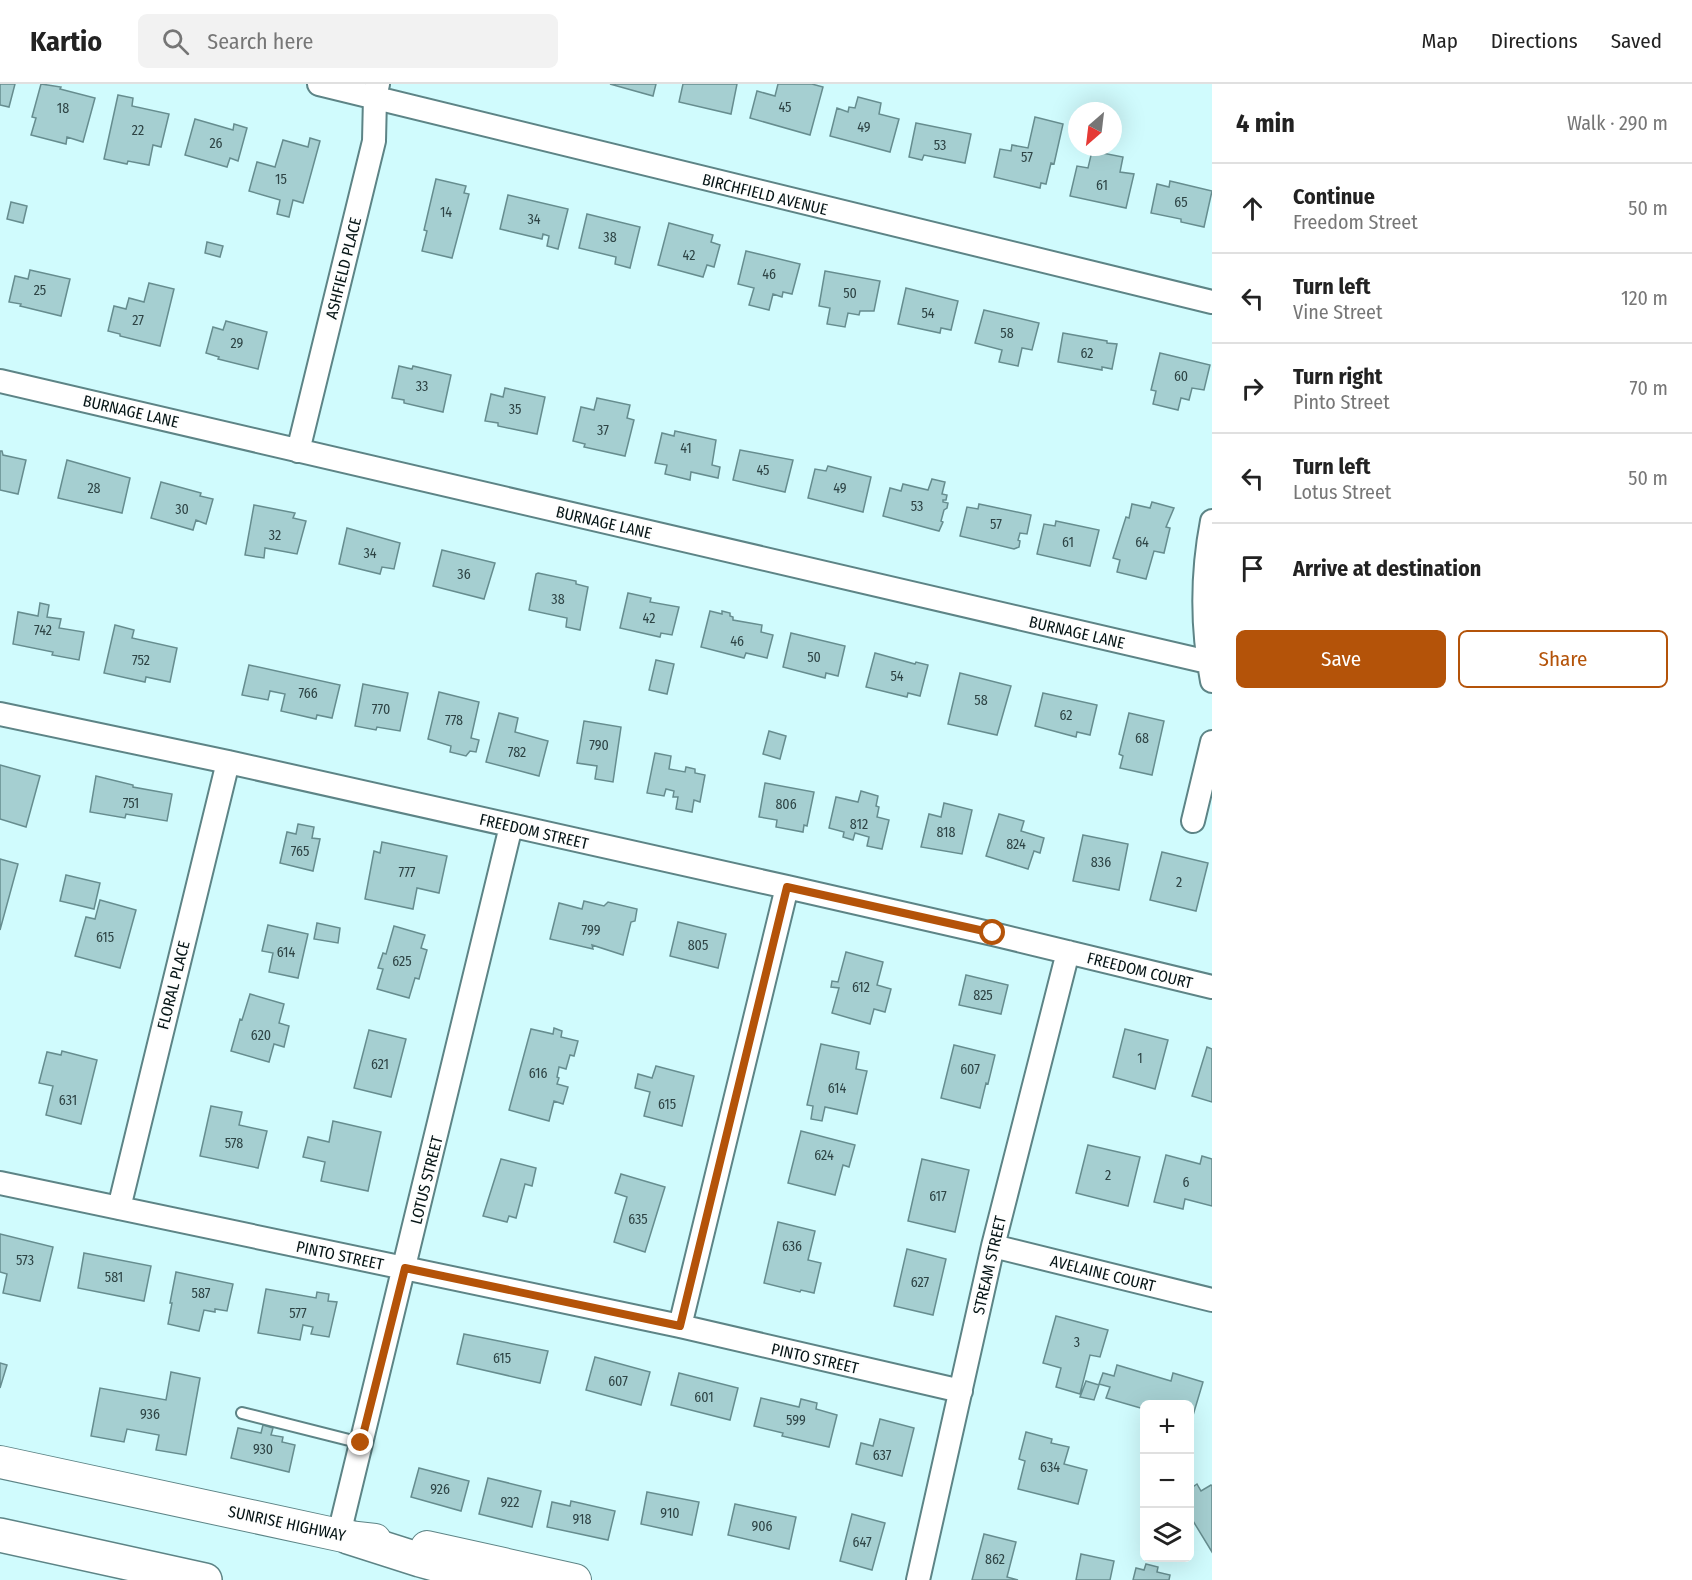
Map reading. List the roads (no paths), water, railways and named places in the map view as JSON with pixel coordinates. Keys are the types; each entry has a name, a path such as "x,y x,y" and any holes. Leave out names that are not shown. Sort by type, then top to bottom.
{"highway":[{"path":"0,1535 205,1580"},
{"path":"344,1536 492,1580"}],"main road":[{"name":"SUNRISE HIGHWAY","path":"0,1462 344,1536 422,1546 575,1580"}],"street":[{"name":"BIRCHFIELD AVENUE","path":"319,84 376,90 625,160 1212,302"},
{"name":"ASHFIELD PLACE","path":"298,451 374,141 376,90"},
{"name":"BURNAGE LANE","path":"0,381 1210,672"},
{"path":"1210,672 1204,579 1212,521"},
{"name":"FREEDOM STREET","path":"0,714 228,762 1068,952"},
{"path":"1193,821 1212,742"},
{"name":"FLORAL PLACE","path":"119,1208 228,762"},
{"name":"LOTUS STREET","path":"344,1536 361,1443 512,826"},
{"path":"680,1326 787,887"},
{"name":"FREEDOM COURT","path":"1068,952 1212,987"},
{"name":"STREAM STREET","path":"918,1580 993,1246 1068,952"},
{"name":"PINTO STREET","path":"0,1183 680,1326 961,1391"},
{"name":"AVELAINE COURT","path":"993,1246 1212,1300"}],"lane":[{"path":"242,1413 361,1443"}]}
